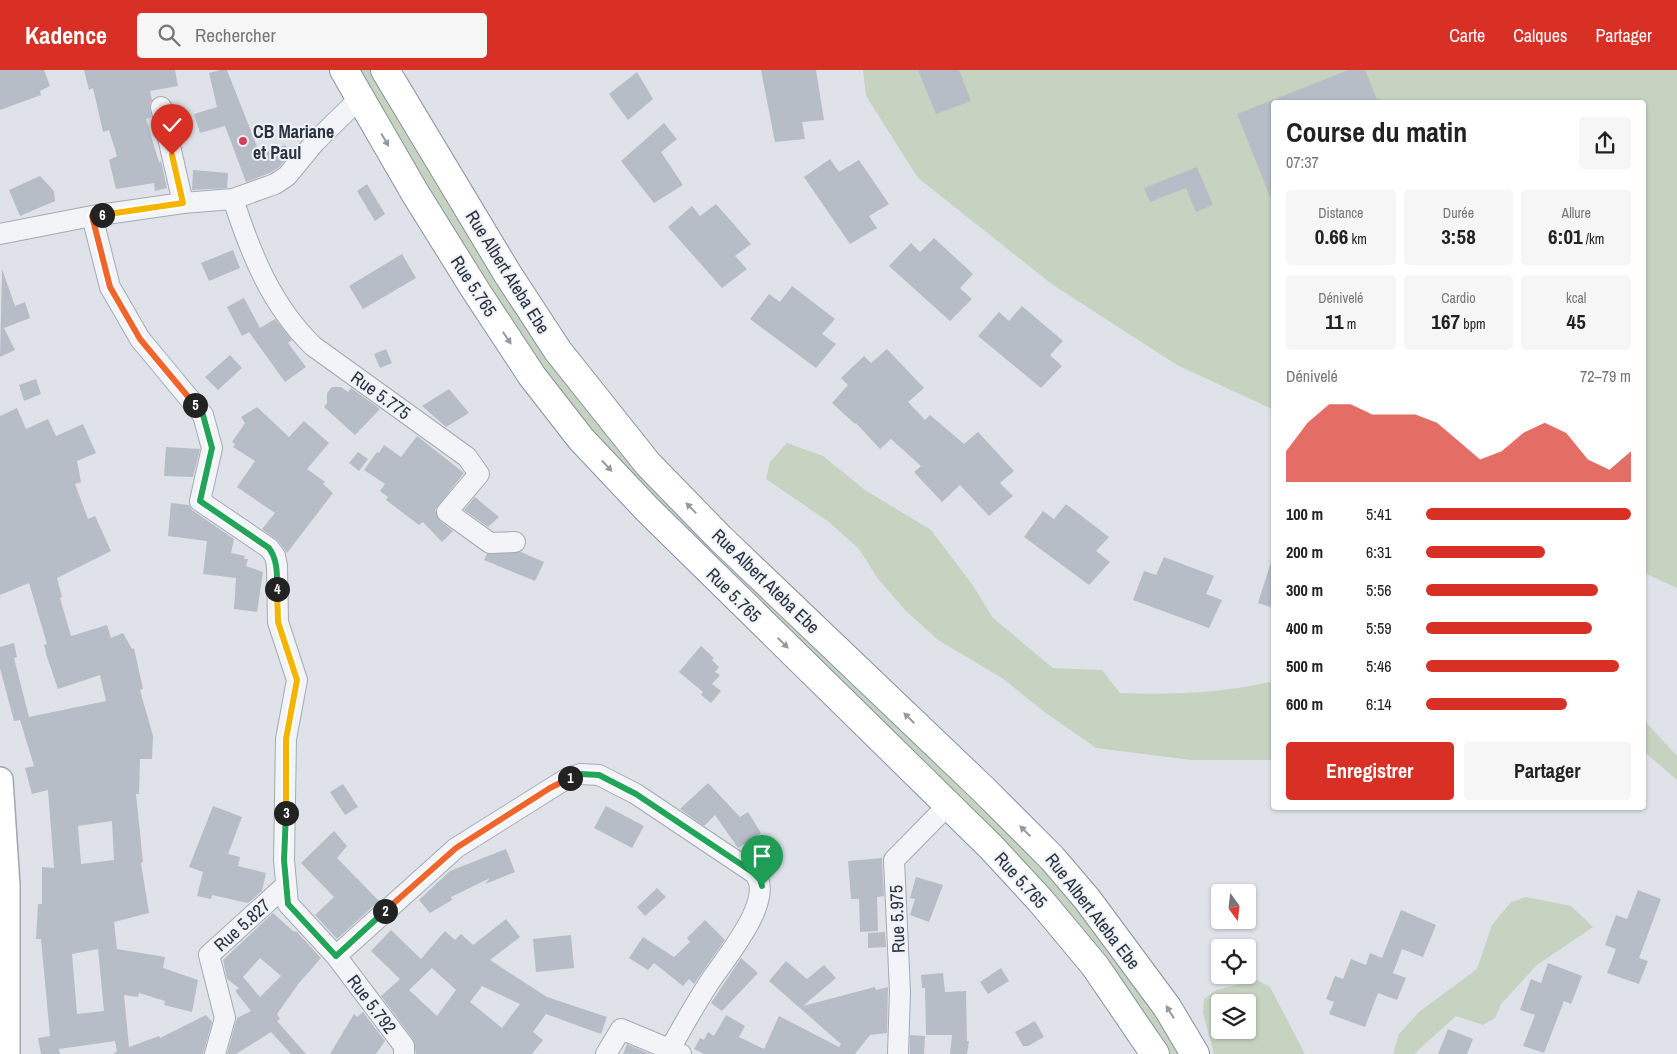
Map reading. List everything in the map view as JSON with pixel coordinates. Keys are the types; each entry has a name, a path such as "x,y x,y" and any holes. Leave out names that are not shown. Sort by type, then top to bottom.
{"highway":[{"name":"Rue 5.765","path":"344,70 476,291 532,376 581,439 648,510 948,805 1034,894 1089,959 1155,1054"},
{"name":"Rue Albert Ateba Ebe","path":"385,70 497,257 558,351 648,464 720,538 983,789 1052,858 1087,898 1167,1006 1195,1054"}],"main road":[{"path":"0,780 3,868 3,1025 7,1054"}],"street":[{"path":"0,234 92,216 183,203 233,199 275,184 287,176 315,142 360,98"},
{"path":"161,107 183,203"},
{"name":"Rue 5.775","path":"233,199 248,244 268,289 302,336 313,346 467,457 479,474 447,512 490,543 515,542"},
{"name":"Rue 5.792","path":"92,216 110,287 140,339 203,415 212,448 200,501 269,548 275,556 277,566 278,622 297,680 286,739 285,886 288,904 336,956 404,1046 405,1053"},
{"path":"336,956 456,848 566,779 580,774 599,775 636,794 754,873 760,879 762,886 760,897 739,942 708,985 676,1051 621,1029 606,1054"},
{"name":"Rue 5.975","path":"898,1054 900,992 894,860 948,805"},
{"name":"Rue 5.827","path":"215,1054 225,1018 209,955 285,886"}],"green space":[{"path":"353,70 372,70 516,306 1071,897 1140,985 1184,1054 1165,1054 1128,996 591,439 502,314"},
{"path":"863,70 1677,70 1677,588 1646,574 1646,100 1271,100 1271,409 1177,365 1053,285 918,178 866,96"},
{"path":"787,443 823,456 865,490 931,530 972,584 993,618 1053,668 1102,670 1120,693 1159,694 1197,692 1271,682 1271,760 1191,760 1096,748 1046,713 1002,678 938,640 906,611 878,579 859,549 829,522 766,479 770,462"},
{"path":"1646,722 1677,756 1677,780 1646,754"},
{"path":"1526,897 1571,906 1593,927 1537,965 1501,1004 1495,1018 1483,1025 1456,1016 1414,1054 1393,1054 1399,1034 1419,1012 1477,969 1492,925 1511,902"},
{"path":"1257,980 1270,987 1305,1054 1214,1054 1203,1013 1204,999 1216,990 1241,984 1256,984"}],"building":[{"path":"0,70 44,70 50,86 40,91 41,95 0,110"},
{"path":"84,70 175,70 178,86 150,91 152,100 150,104 151,117 146,119 159,162 161,161 167,188 155,191 154,183 116,189 109,160 117,156 109,130 103,132 93,88 89,90"},
{"name":"CB Mariane et Paul","path":"227,70 260,154 285,145 291,153 279,167 270,173 246,182 225,126 200,133 194,114 217,107 209,73"},
{"path":"761,70 816,70 824,120 802,122 805,139 775,142"},
{"path":"918,70 959,70 971,101 936,114"},
{"path":"1348,70 1365,70 1377,100 1272,100"},
{"path":"637,72 653,99 628,120 609,94"},
{"path":"1271,101 1271,199 1237,114"},
{"path":"664,123 677,139 661,152 683,185 654,203 621,161"},
{"path":"830,159 839,172 859,160 889,204 869,216 877,228 850,244 804,177"},
{"path":"1197,167 1213,205 1196,212 1186,188 1150,202 1144,188"},
{"path":"193,170 228,173 227,188 192,190"},
{"path":"40,176 54,191 55,201 20,216 9,190"},
{"path":"367,184 385,214 375,221 357,191"},
{"path":"716,204 751,244 735,256 747,269 722,288 668,227 692,206 700,216"},
{"path":"934,238 973,274 960,288 972,299 950,321 889,266 911,243 920,252"},
{"path":"233,250 240,268 209,281 201,263"},
{"path":"402,254 416,278 363,309 349,286"},
{"path":"2,269 15,306 25,302 30,318 4,328 15,350 0,357"},
{"path":"792,286 835,319 822,334 836,344 816,368 750,319 769,294 780,302"},
{"path":"244,298 260,328 275,319 292,340 288,343 306,367 285,382 249,332 242,336 227,307"},
{"path":"1022,306 1063,341 1050,355 1062,366 1041,388 978,336 999,312 1009,321"},
{"path":"386,349 392,363 380,368 374,354"},
{"path":"887,349 924,388 908,402 925,420 930,415 964,444 978,432 1014,471 1000,483 1013,496 989,516 960,485 942,502 914,472 921,466 891,439 880,449 856,423 832,403 848,385 841,378 864,356 871,363"},
{"path":"230,355 242,368 218,390 205,377"},
{"path":"36,379 41,394 24,401 19,385"},
{"path":"332,387 341,387 348,392 351,388 380,409 355,435 324,407 327,403 327,393"},
{"path":"449,389 469,413 446,427 422,406"},
{"path":"257,407 289,437 304,421 329,443 307,469 325,482 323,484 333,493 287,553 278,541 262,529 275,513 237,487 255,461 233,447 235,444 232,442 245,423 241,417"},
{"path":"17,408 26,429 48,419 56,436 83,424 96,453 77,461 81,482 75,484 88,519 95,516 111,551 57,578 62,597 60,598 71,636 107,625 111,638 123,633 132,649 134,648 143,689 140,690 153,736 152,759 140,759 139,794 136,794 143,862 141,863 149,913 114,922 117,949 165,957 163,968 198,980 192,1012 164,1005 165,1001 139,993 138,997 124,995 129,1047 159,1036 160,1038 206,1015 212,1022 203,1054 113,1054 117,1051 115,1041 59,1049 60,1054 41,1054 38,1038 50,1036 41,939 36,939 38,904 42,904 42,867 54,868 48,790 32,794 25,768 34,766 20,720 14,721 0,668 0,647 14,643 17,657 14,658 29,717 106,701 100,675 58,689 47,657 44,645 47,644 29,583 0,595 0,416","holes":["112,821 114,860 81,864 78,826","98,949 104,1011 77,1014 72,954"]},
{"path":"417,436 464,473 435,510 440,521 453,531 442,542 423,522 419,525 386,500 388,497 380,491 385,484 364,470 384,445 401,457"},
{"path":"166,447 200,449 193,477 164,476"},
{"path":"358,452 368,459 359,471 349,463"},
{"path":"475,497 499,517 488,527 464,510"},
{"path":"171,503 189,505 192,510 234,539 231,553 245,556 244,559 248,559 246,566 263,572 257,612 234,609 236,578 203,574 207,541 168,536"},
{"path":"1066,504 1109,537 1096,551 1110,562 1089,585 1024,537 1043,511 1054,519"},
{"path":"521,552 544,562 535,581 484,560 487,554"},
{"path":"1164,557 1214,576 1206,594 1222,600 1209,628 1133,600 1144,571 1156,575"},
{"path":"1271,562 1271,607 1258,603"},
{"path":"701,646 714,658 712,660 719,667 715,672 720,675 712,684 721,691 711,703 701,695 703,692 679,672"},
{"path":"708,783 740,817 748,812 761,833 738,848 715,815 704,826 680,809"},
{"path":"343,784 358,807 345,815 330,792"},
{"path":"213,806 242,817 228,854 240,857 238,866 266,873 262,891 248,903 212,895 211,899 197,896 203,872 189,867"},
{"path":"606,806 644,826 632,848 594,828"},
{"path":"334,831 347,846 337,858 379,901 337,939 315,915 334,897 301,863"},
{"path":"506,849 515,872 485,884 490,878 451,897 452,900 430,913 419,900 450,871"},
{"path":"882,858 884,896 877,897 878,931 860,932 859,899 851,899 848,861"},
{"path":"916,877 943,885 929,922 910,915 915,899 910,898"},
{"path":"657,888 666,897 645,916 637,907"},
{"path":"1638,890 1661,899 1639,958 1648,961 1639,984 1607,973 1616,949 1605,945 1616,915 1627,919"},
{"path":"1401,910 1436,925 1423,957 1402,949 1393,973 1406,978 1397,1000 1378,993 1365,1027 1329,1014 1334,1002 1326,999 1335,976 1343,979 1351,959 1366,965 1370,953 1382,958"},
{"path":"273,913 293,931 297,932 321,958 299,983 277,1014 280,1019 277,1021 306,1054 291,1054 271,1032 236,1054 227,1054 237,1018 251,1011 235,991 239,988 227,979 223,960","holes":["260,958 281,976 260,997 243,977"]},
{"path":"506,919 520,937 490,960 547,997 607,1017 601,1034 546,1014 533,1032 543,1040 532,1054 416,1054 413,1039 381,996 400,979 371,951 391,930 421,959 445,931 455,940 461,934 473,945","holes":["432,968 456,990 437,1016 409,990","482,986 520,1004 502,1028 470,1002"]},
{"path":"705,920 725,940 694,984 689,979 683,986 654,963 648,970 629,958 643,937 674,957 690,942 687,938"},
{"path":"885,932 886,947 868,948 868,933"},
{"path":"571,935 574,968 536,972 533,939"},
{"path":"741,958 758,973 722,1011 711,1003"},
{"path":"786,961 807,979 824,965 836,978 803,1006 875,987 876,990 888,987 887,1033 870,1035 855,1054 704,1054 694,1049 700,1038 704,1040 708,1032 714,1036 726,1015 745,1026 739,1037 764,1049 779,1016 839,1047 841,1044 769,981"},
{"path":"1548,963 1582,976 1571,1004 1564,1001 1544,1053 1523,1046 1535,1015 1520,1010 1531,979 1541,983"},
{"path":"1001,968 1009,981 988,994 980,982"},
{"path":"943,973 945,992 966,991 967,1041 969,1041 967,1054 950,1054 952,1035 926,1035 925,988 922,988 921,975"},
{"path":"363,1012 385,1041 376,1054 330,1054 354,1014 357,1017"},
{"path":"1035,1021 1044,1037 1028,1046 1023,1046 1015,1032"},
{"path":"1448,1029 1473,1039 1467,1054 1438,1054"},
{"path":"910,1035 925,1036 924,1054 910,1054"},
{"path":"627,1044 650,1054 623,1054"}],"place":[{"name":"CB Mariane et Paul","path":"243,141"}],"route":[{"path":"172,155 183,203 92,216 110,287 140,339 203,415 211,438 212,448 199,498 200,501 269,548 275,556 277,566 278,622 297,680 297,690 288,721 286,739 284,860 288,904 299,918 336,956 456,848 550,788 580,774 599,775 636,794 754,873 760,879 762,886"}]}
